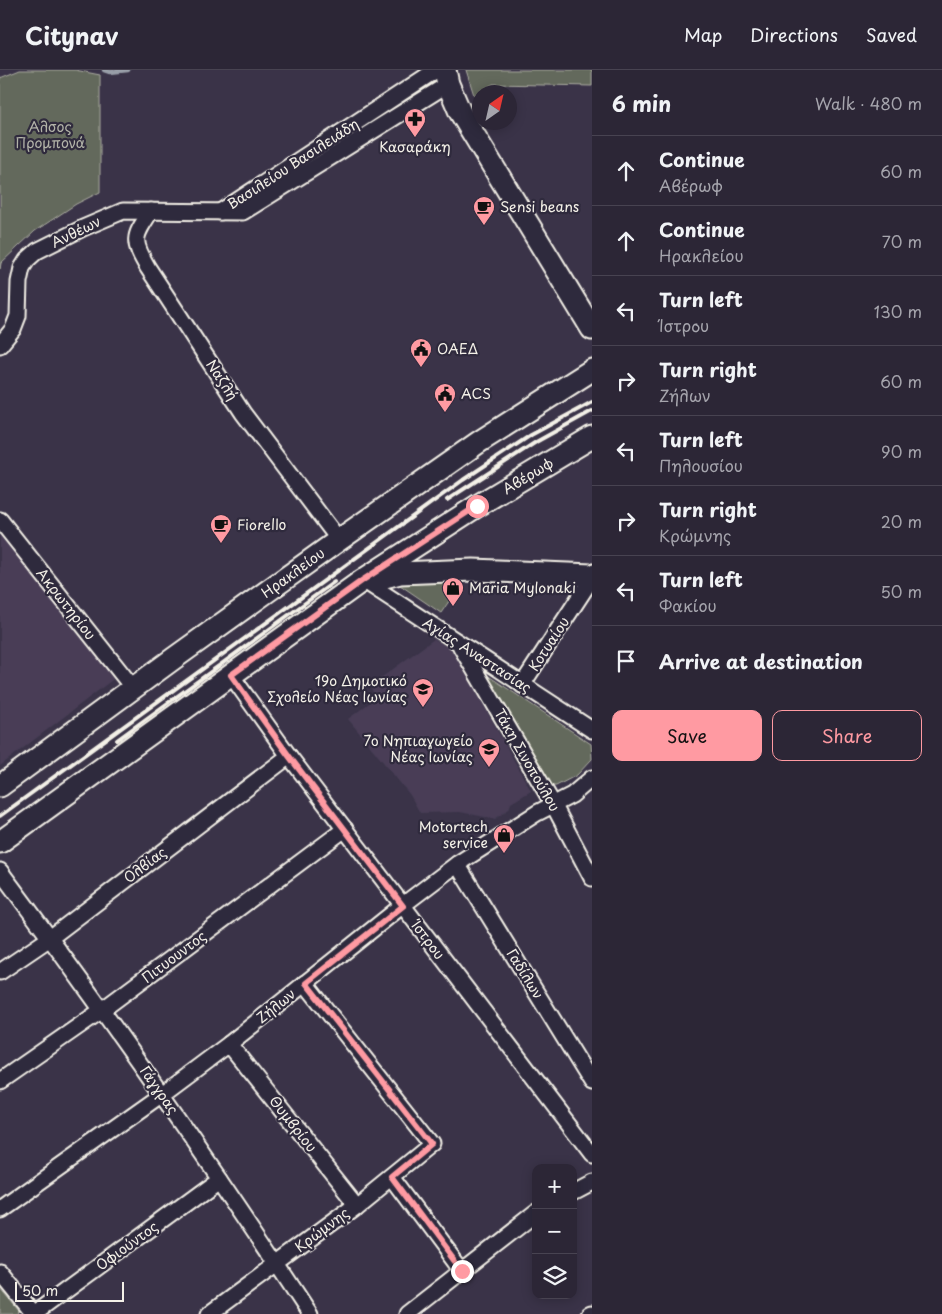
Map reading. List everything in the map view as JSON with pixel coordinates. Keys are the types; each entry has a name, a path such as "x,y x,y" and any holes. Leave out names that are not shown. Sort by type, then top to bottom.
{"street":[{"name":"Βασιλείου Βασιλειάδη","path":"220,212 243,212 443,75"},
{"path":"443,75 460,112 592,329"},
{"name":"Ανθέων","path":"0,345 16,324 20,277 24,264 32,255 118,212 128,210 220,212"},
{"name":"Ναζλή","path":"151,211 136,238 138,250 145,263 243,413 339,540"},
{"name":"Ηρακλείου","path":"0,786 339,540 479,442 592,370"},
{"name":"Αβέρωφ","path":"363,580 477,506 591,439"},
{"name":"Ακρωτηρίου","path":"0,520 133,688"},
{"path":"0,842 363,580 383,578 400,573 473,570 592,576"},
{"name":"Κοτυαίου","path":"522,685 592,576"},
{"name":"Αγίας Αναστασίας","path":"363,580 592,730"},
{"name":"Τάκη Σινοπούλου","path":"459,643 553,804 592,878"},
{"name":"Ίστρου","path":"231,675 289,756 592,1154"},
{"name":"Ολβίας","path":"0,972 50,938 289,756"},
{"name":"Ζήλων","path":"0,1209 229,1044 457,864 553,804 572,795 592,778"},
{"name":"Πιτυουντος","path":"0,1081 102,1010 345,830"},
{"name":"Γαδίλων","path":"457,864 592,1083"},
{"name":"Γάγγρας","path":"0,871 162,1094 310,1314"},
{"name":"Κρώμνης","path":"209,1314 392,1177 432,1144 306,983"},
{"name":"Θυμβρίου","path":"229,1044 356,1204"},
{"path":"392,1177 462,1271"},
{"name":"Οφιούντος","path":"34,1314 219,1178"},
{"path":"577,1190 592,1182"},
{"path":"407,1314 532,1216"},
{"path":"0,1272 34,1314"}],"shaded area":[{"path":"0,533 116,677 0,766"},
{"name":"19ο Δημοτικό Σχολείο Νέας Ιωνίας","path":"434,639 453,650 531,791 511,803 509,809 495,819 460,812 420,813 410,795 348,719 376,698 370,686"}],"green space":[{"name":"Αλσος Προμπονά","path":"20,70 75,70 100,75 100,192 76,204 35,231 1,263 0,269 0,78"},
{"path":"466,70 592,70 592,86 493,84 472,85 472,89"},
{"path":"401,580 462,582 441,613 400,585"},
{"path":"478,669 591,744 592,759 577,775 556,786 533,786 473,677"},
{"path":"0,1288 19,1311 16,1314 0,1314"}],"waterway":[{"path":"104,70 110,72 128,70"}],"railway":[{"path":"0,816 463,480 531,435 592,402"},
{"path":"447,500 536,442 592,411"},
{"path":"117,740 334,582"}],"place":[{"name":"Κασαράκη","path":"415,138"},
{"name":"Sensi beans","path":"484,226"},
{"name":"ΟΑΕΔ","path":"421,368"},
{"name":"ACS","path":"445,413"},
{"name":"Fiorello","path":"221,544"},
{"name":"Maria Mylonaki","path":"453,607"},
{"name":"19ο Δημοτικό Σχολείο Νέας Ιωνίας","path":"423,708"},
{"name":"7ο Νηπιαγωγείο Νέας Ιωνίας","path":"489,768"},
{"name":"Motortech service","path":"504,854"}],"route":[{"path":"462,1271 392,1177 432,1144 306,983 403,906 289,756 231,675 363,580 477,506"}]}
